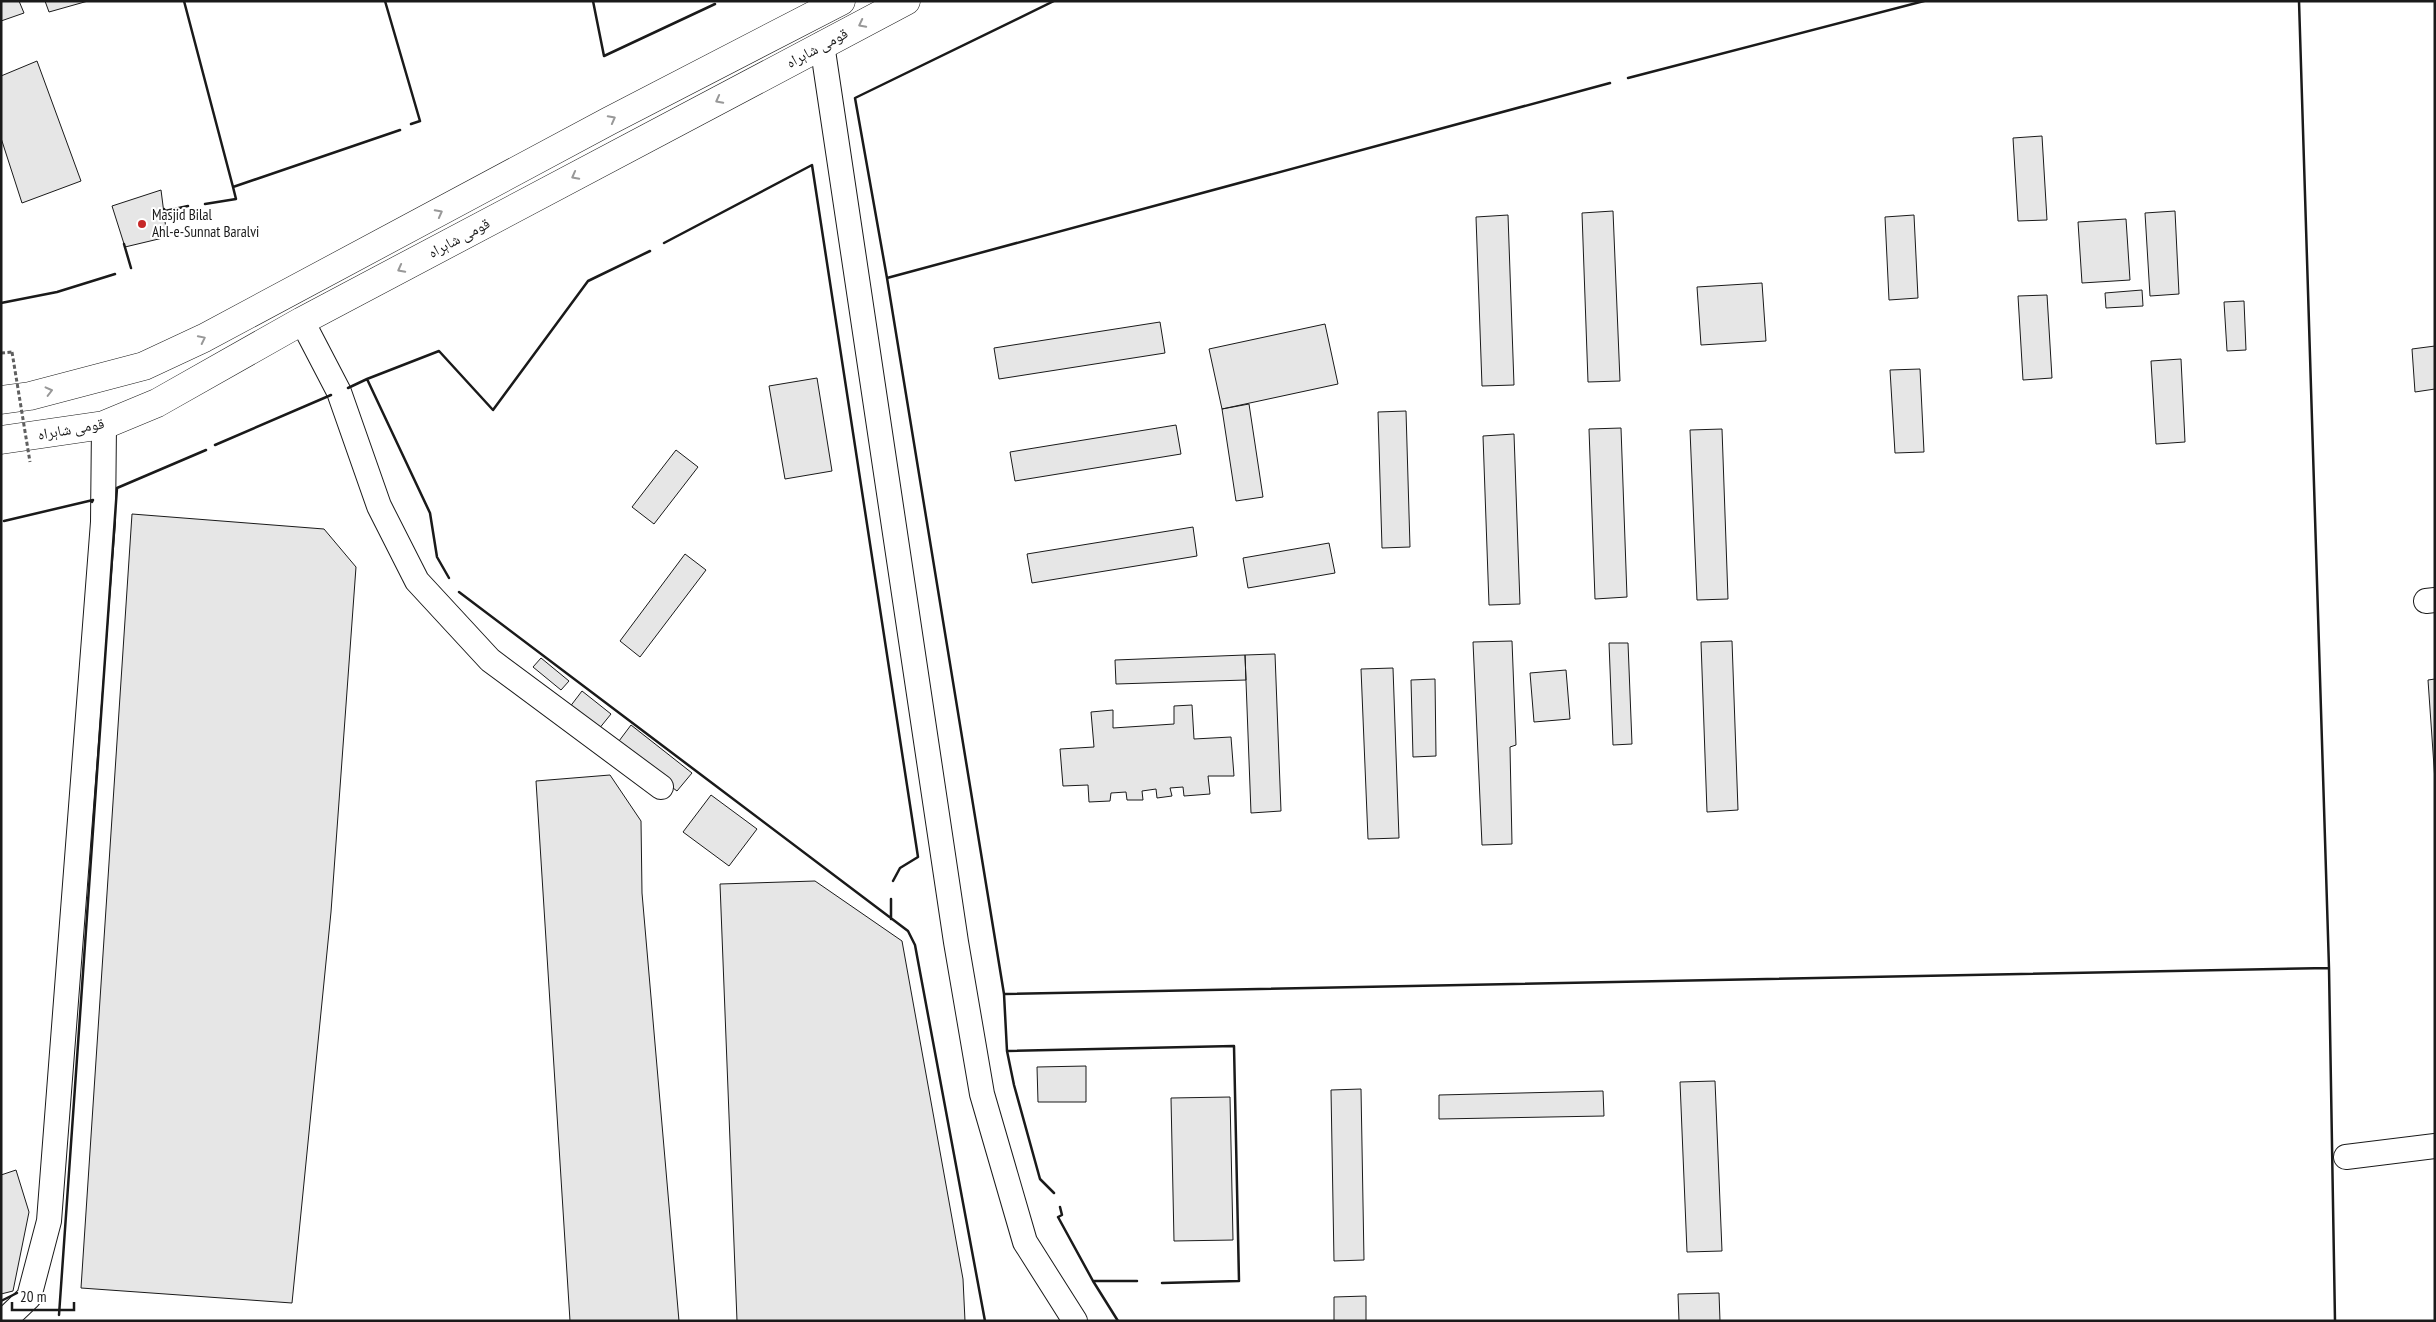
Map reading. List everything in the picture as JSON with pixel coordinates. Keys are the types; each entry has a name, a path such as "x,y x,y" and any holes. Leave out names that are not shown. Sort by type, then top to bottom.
{"highway":[{"name":"قومی شاہراہ","path":"1,400 30,396 144,366 204,338 609,121 841,1"},
{"name":"قومی شاہراہ","path":"1,440 104,425 157,404 302,321 906,1"}],"street":[{"path":"822,44 956,942 982,1094 1025,1242 1074,1321"},
{"path":"302,321 340,392 379,506 418,581 490,660 661,787"},
{"path":"4,1321 28,1297 49,1221 103,522 104,425"},
{"path":"2346,1157 2435,1146"}],"path":[{"path":"1,353 12,352 30,462"}],"building":[{"path":"1,1 19,1 24,13 1,21"},
{"path":"45,1 88,1 49,12"},
{"path":"37,61 81,181 22,203 1,138 1,76"},
{"path":"2042,136 2047,220 2018,221 2013,138"},
{"name":"Masjid Bilal Ahl-e-Sunnat Baralvi","path":"161,190 167,237 125,247 112,206"},
{"path":"1613,211 1620,381 1588,382 1582,213"},
{"path":"2175,211 2179,294 2150,296 2145,213"},
{"path":"1508,215 1514,385 1482,386 1476,217"},
{"path":"1914,215 1918,298 1889,300 1885,217"},
{"path":"2126,219 2130,280 2082,283 2078,222"},
{"path":"1762,283 1766,341 1701,345 1697,287"},
{"path":"2142,290 2143,306 2106,308 2105,293"},
{"path":"2047,295 2052,378 2023,380 2018,296"},
{"path":"2244,301 2246,350 2227,351 2224,302"},
{"path":"1160,322 1165,353 999,379 994,348"},
{"path":"1325,324 1338,384 1222,409 1209,349"},
{"path":"2435,346 2435,389 2415,392 2412,349"},
{"path":"2181,359 2185,442 2156,444 2151,361"},
{"path":"1920,369 1924,452 1895,453 1890,370"},
{"path":"817,378 832,471 785,479 769,386"},
{"path":"1249,404 1263,497 1236,501 1222,409"},
{"path":"1406,411 1410,547 1382,548 1378,412"},
{"path":"1176,425 1181,454 1015,481 1010,452"},
{"path":"1621,428 1627,597 1595,599 1589,429"},
{"path":"1722,429 1728,599 1697,600 1690,430"},
{"path":"1514,434 1520,604 1489,605 1483,436"},
{"path":"676,450 698,467 654,524 632,507"},
{"path":"132,514 324,529 356,567 331,912 292,1303 81,1288"},
{"path":"1193,527 1197,556 1032,583 1027,554"},
{"path":"1329,543 1335,573 1248,588 1243,558"},
{"path":"685,554 706,570 640,657 620,641"},
{"path":"1512,641 1516,745 1510,747 1512,844 1482,845 1473,642"},
{"path":"1732,641 1738,810 1707,812 1701,642"},
{"path":"1609,643 1628,643 1632,744 1613,745"},
{"path":"1275,654 1281,811 1251,813 1245,655"},
{"path":"1245,655 1246,680 1116,684 1115,660"},
{"path":"541,658 569,681 561,690 533,667"},
{"path":"1393,668 1399,838 1368,839 1361,669"},
{"path":"1566,670 1570,719 1534,722 1530,673"},
{"path":"1435,679 1436,756 1413,757 1411,680"},
{"path":"2435,679 2435,781 2428,680"},
{"path":"582,691 611,714 594,735 566,712"},
{"path":"1192,705 1194,739 1231,737 1234,776 1208,776 1210,794 1184,796 1183,787 1170,788 1172,796 1157,798 1156,789 1142,791 1143,800 1127,800 1126,792 1111,793 1110,801 1089,802 1088,785 1063,786 1060,749 1094,747 1091,712 1113,710 1113,728 1174,724 1174,706"},
{"path":"631,725 692,773 677,791 616,745"},
{"path":"610,775 641,821 642,893 679,1321 570,1321 536,781"},
{"path":"711,795 757,829 729,866 683,832"},
{"path":"815,881 902,941 963,1279 965,1321 737,1321 720,884"},
{"path":"1086,1066 1086,1102 1038,1102 1037,1067"},
{"path":"1715,1081 1722,1251 1687,1252 1680,1082"},
{"path":"1361,1089 1364,1260 1334,1261 1331,1090"},
{"path":"1603,1091 1604,1116 1439,1119 1439,1095"},
{"path":"1230,1097 1233,1240 1174,1241 1171,1098"},
{"path":"16,1170 29,1212 13,1291 1,1294 1,1175"},
{"path":"1719,1293 1720,1321 1679,1321 1678,1294"},
{"path":"1366,1296 1366,1321 1334,1321 1334,1297"}],"wall":[{"path":"184,1 233,187"},
{"path":"385,1 420,121 411,124"},
{"path":"593,1 604,56 715,4"},
{"path":"1004,994 887,278 855,98 1054,1"},
{"path":"1628,78 1924,1"},
{"path":"2299,1 2329,968"},
{"path":"887,278 1610,83"},
{"path":"205,204 236,199 233,187 400,130"},
{"path":"664,243 812,165 918,857 900,868 893,881"},
{"path":"164,209 165,211 188,206"},
{"path":"124,244 131,268"},
{"path":"367,379 439,351 493,410 588,281 650,251"},
{"path":"1,303 57,292 115,274"},
{"path":"348,388 367,379 430,513 437,557 449,578"},
{"path":"215,445 331,395"},
{"path":"59,1315 117,488 206,450"},
{"path":"4,521 93,500 92,502"},
{"path":"459,592 908,931 915,945 985,1321"},
{"path":"891,899 891,919"},
{"path":"1007,1051 1004,994 2329,968 2335,1321"},
{"path":"1054,1193 1040,1179 1014,1085 1007,1051 1234,1046 1239,1281 1162,1283"},
{"path":"1060,1207 1062,1215 1058,1217 1093,1281 1137,1281"},
{"path":"1093,1281 1118,1321"},
{"path":"1,1301 17,1293"}],"place":[{"name":"Masjid Bilal Ahl-e-Sunnat Baralvi","path":"142,224"}]}
